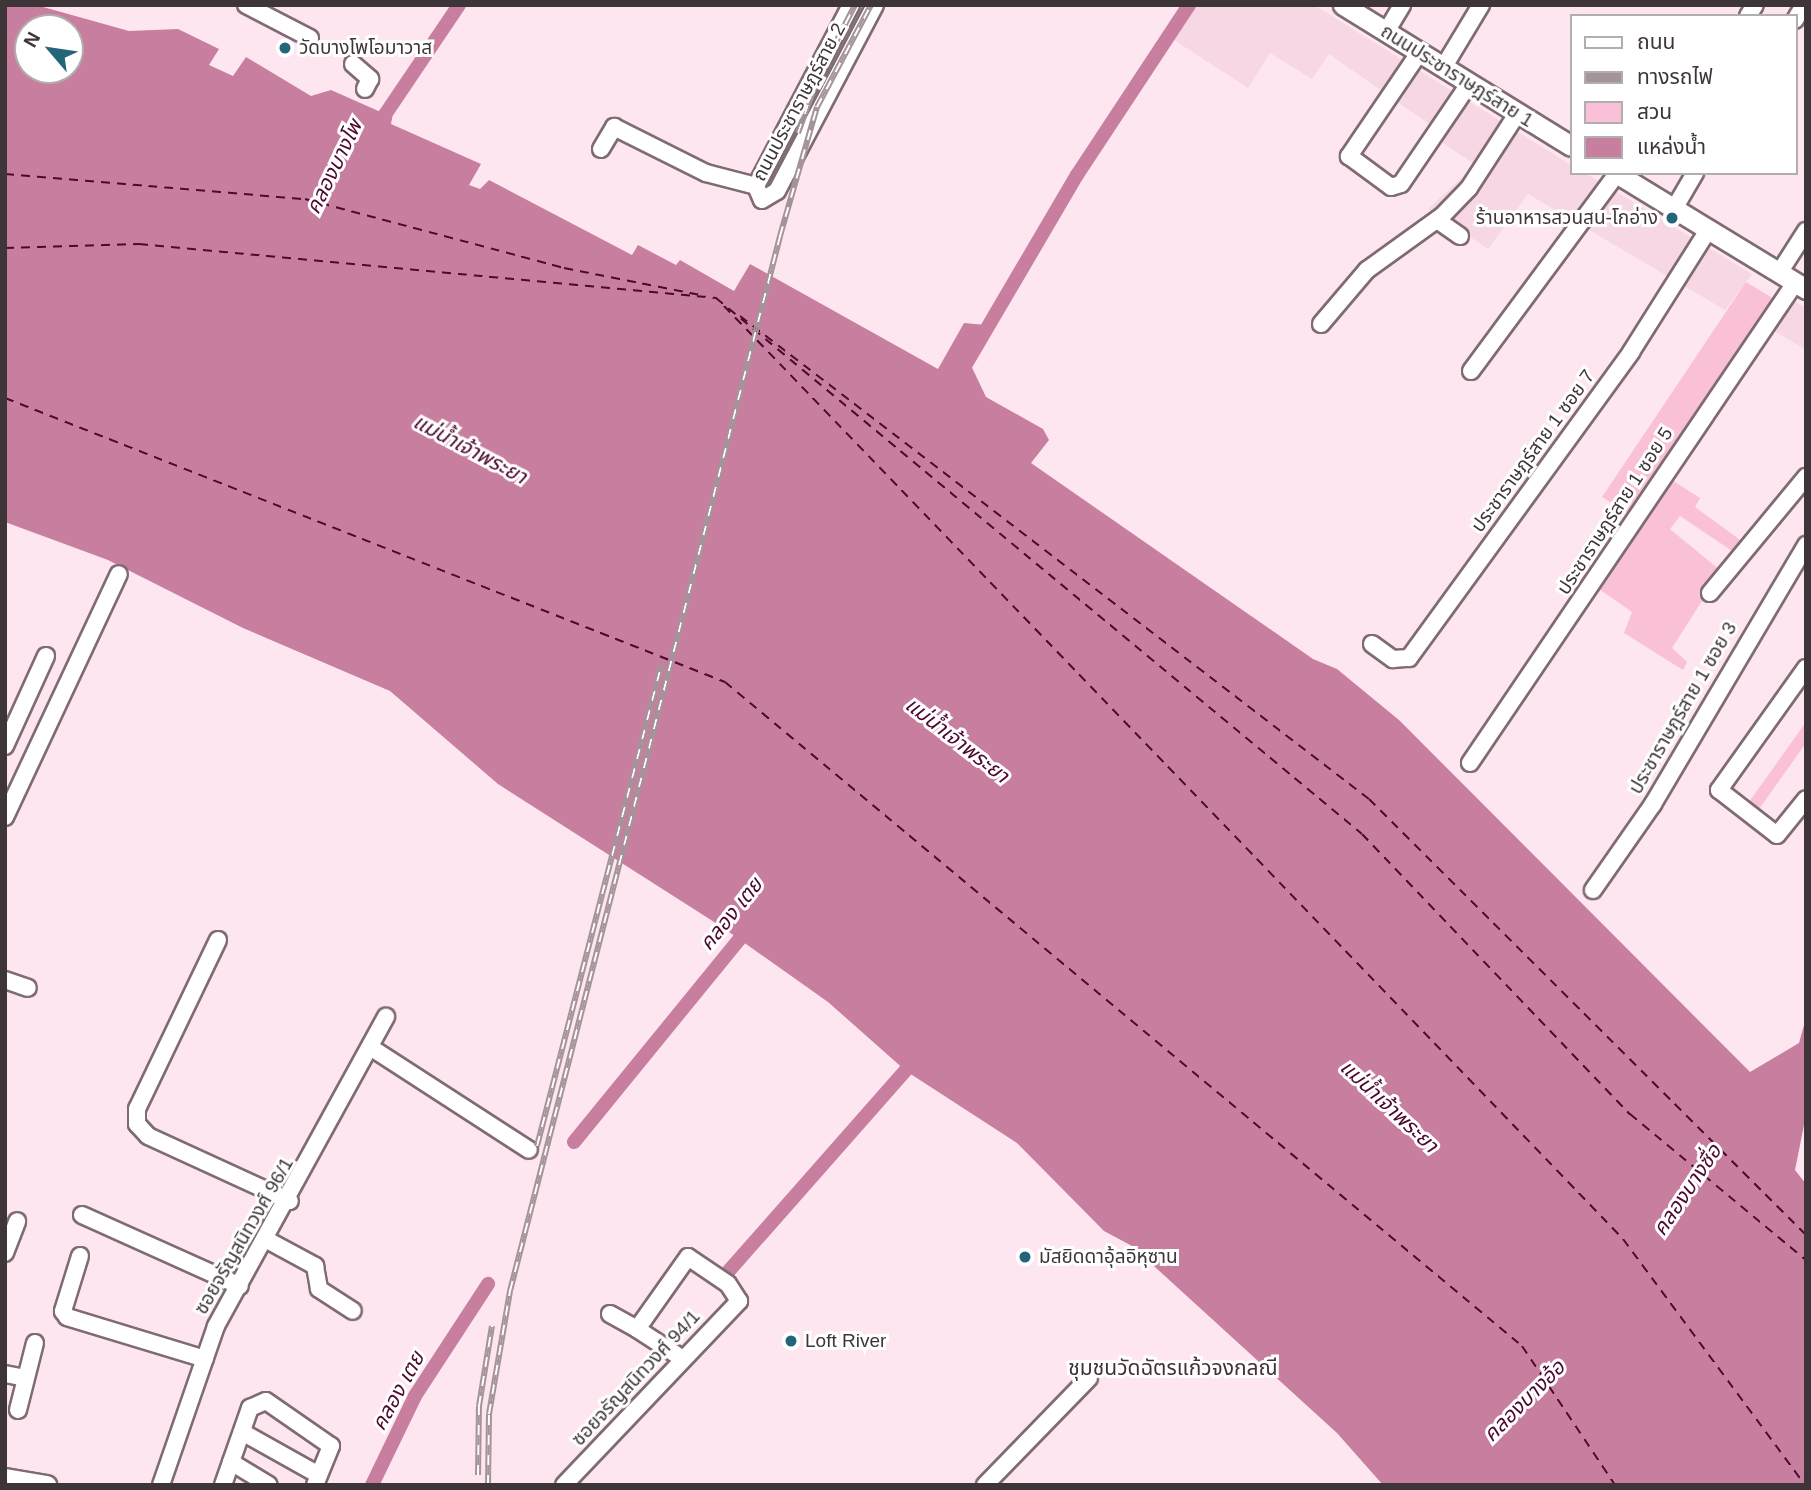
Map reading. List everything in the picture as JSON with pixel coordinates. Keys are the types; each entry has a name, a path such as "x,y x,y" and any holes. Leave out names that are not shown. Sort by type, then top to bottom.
{"main road":[{"name":"ถนนประชาราษฎร์สาย 1","path":"1343,5 1570,145"},
{"path":"1620,175 1642,180 1674,209 1793,282"},
{"path":"5,1478 47,1485"}],"street":[{"path":"246,5 310,38"},
{"name":"ถนนประชาราษฎร์สาย 2","path":"851,5 756,186 762,201 777,191 875,5"},
{"path":"1386,32 1402,5"},
{"path":"1443,68 1481,5"},
{"path":"1419,52 1349,156 1391,187 1401,184 1469,84"},
{"path":"353,64 370,79 365,89"},
{"path":"1321,324 1367,270 1437,220 1468,188 1517,114"},
{"path":"601,149 614,127 702,171 756,186"},
{"path":"1471,371 1615,175"},
{"path":"1674,209 1694,175"},
{"path":"1437,220 1460,236"},
{"name":"ประชาราษฎร์สาย 1 ซอย 7","path":"1372,644 1394,659 1409,658 1631,352 1708,230"},
{"name":"ประชาราษฎร์สาย 1 ซอย 5","path":"1470,763 1793,282 1806,231"},
{"path":"1710,593 1806,477"},
{"name":"ประชาราษฎร์สาย 1 ซอย 3","path":"1593,890 1653,804 1806,545"},
{"path":"5,817 119,574"},
{"path":"5,746 46,656"},
{"path":"1806,668 1718,790 1777,835 1806,799"},
{"path":"218,940 135,1118 148,1136 290,1201"},
{"path":"5,980 29,988"},
{"name":"ซอยจรัญสนิทวงศ์ 96/1","path":"160,1485 205,1359 240,1286 290,1201 386,1017"},
{"path":"370,1047 529,1150"},
{"path":"82,1215 240,1286"},
{"path":"5,1253 17,1221"},
{"path":"267,1240 315,1266 319,1289 353,1311"},
{"path":"80,1256 62,1311 66,1317 205,1359"},
{"name":"ซอยจรัญสนิทวงศ์ 94/1","path":"564,1485 680,1357 739,1301 728,1284 688,1257 637,1329"},
{"path":"610,1314 680,1357"},
{"path":"18,1410 35,1343"},
{"path":"5,1374 26,1378"},
{"path":"985,1485 1089,1378"},
{"path":"223,1485 250,1408 266,1401 331,1446 317,1480 242,1432"},
{"path":"231,1462 269,1485"}],"shaded area":[{"path":"1192,5 1314,5 1570,164 1570,175 1588,175 1752,274 1725,310 1528,194 1488,249 1428,209 1476,165 1428,133 1432,126 1329,54 1312,79 1270,53 1248,88 1171,38"},
{"path":"1791,299 1806,308 1806,350 1771,329"}],"green space":[{"path":"1746,282 1786,306 1667,477 1700,498 1695,507 1743,542 1735,553 1680,516 1670,529 1721,571 1672,648 1687,662 1683,670 1624,633 1632,612 1586,580 1630,514 1602,497"},
{"path":"1806,722 1806,743 1754,816 1744,809"}],"water":[{"path":"5,5 36,5 68,14 14,14 14,84 84,84 84,18 129,31 178,29 219,49 209,65 233,76 246,57 311,96 331,90 383,113 394,107 391,124 481,164 469,185 480,189 489,180 632,255 638,245 676,265 680,260 734,291 750,264 938,369 964,323 986,325 967,357 986,397 1043,429 1049,440 1031,463 1313,659 1337,669 1399,720 1750,1072 1799,1043 1806,1018 1806,1115 1795,1170 1806,1184 1806,1485 1383,1485 1337,1433 1132,1246 1104,1231 1017,1143 906,1071 828,1002 722,927 498,784 390,691 243,628 108,560 5,522"}],"waterway":[{"name":"คลองบางโพ","path":"376,128 459,5"},
{"path":"959,376 1077,175 1189,5"},
{"name":"คลอง เตย","path":"574,1142 750,926"},
{"path":"727,1273 918,1056"},
{"name":"คลอง เตย","path":"372,1485 415,1396 488,1284"}],"ferry route":[{"path":"5,174 305,199 564,268 705,296"},
{"path":"5,248 139,244 716,298 1362,834 1630,1114 1806,1260"},
{"path":"724,306 1623,1239 1805,1485"},
{"path":"740,316 1369,799 1806,1235"},
{"path":"5,398 725,682 1522,1346 1615,1485"}],"railway":[{"path":"798,133 818,77 855,5"},
{"path":"488,1485 489,1414 510,1291 780,236 817,107 871,5"},
{"path":"537,1146 661,665"},
{"path":"478,1475 479,1406 492,1326"}],"place":[{"name":"วัดบางโพโอมาวาส","path":"285,48"},
{"name":"ร้านอาหารสวนสน-โกอ่าง","path":"1672,218"},
{"name":"มัสยิดดาอุ้ลอิหุซาน","path":"1025,1257"},
{"name":"Loft River","path":"791,1341"}],"district":[{"name":"ชุมชนวัดฉัตรแก้วจงกลณี","path":"1173,1368"}],"water label":[{"name":"แม่น้ำเจ้าพระยา","path":"470,449"},
{"name":"แม่น้ำเจ้าพระยา","path":"957,740"},
{"name":"แม่น้ำเจ้าพระยา","path":"1389,1106"},
{"name":"คลองบางซื่อ","path":"1687,1190"},
{"name":"คลองบางอ้อ","path":"1524,1401"}]}
